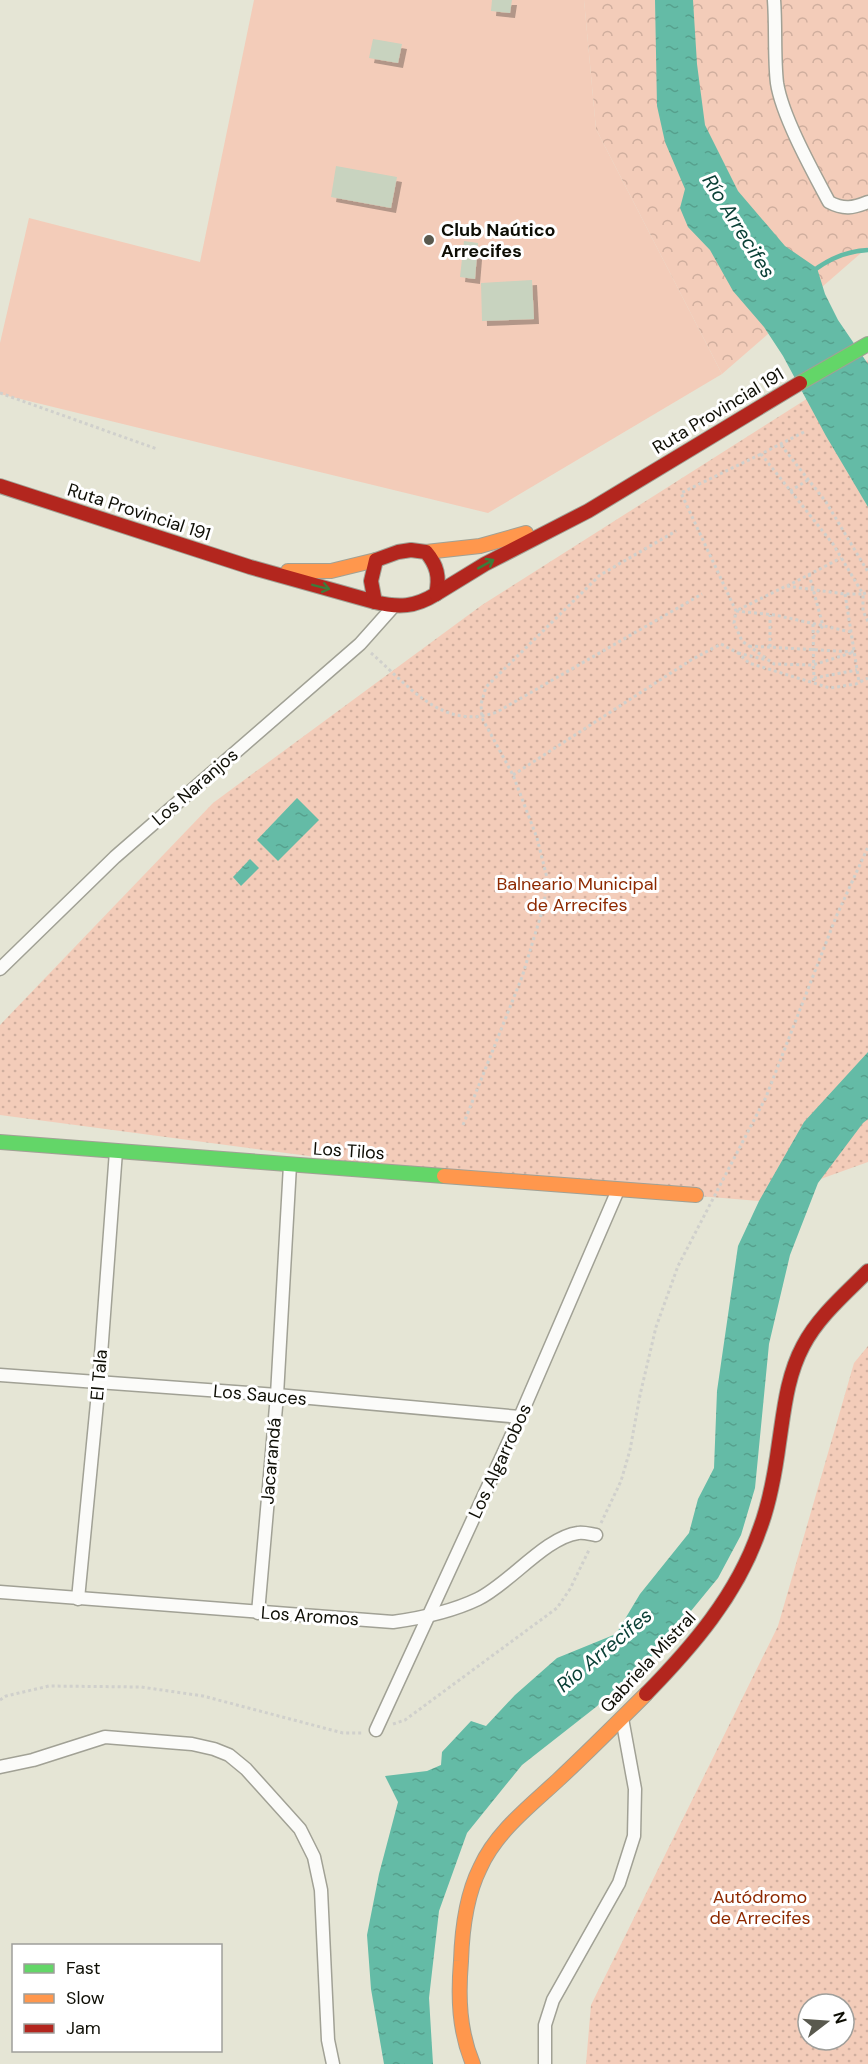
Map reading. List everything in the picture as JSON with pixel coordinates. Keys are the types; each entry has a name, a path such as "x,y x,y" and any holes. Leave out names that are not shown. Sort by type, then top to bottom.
{"street":[{"path":"774,0 777,84 792,127 829,202 840,208 852,209 868,202"},
{"name":"Ruta Provincial 191","path":"436,594 485,564 588,511 868,344"},
{"name":"Ruta Provincial 191","path":"0,486 267,572 375,602"},
{"name":"Ruta Provincial 191","path":"426,552 489,544 588,511"},
{"path":"411,550 426,552 435,562 439,573 436,594 407,608 375,602 370,580 371,570 376,560 398,552 411,550"},
{"name":"Ruta Provincial 191","path":"267,572 332,571 376,560"},
{"name":"Los Naranjos","path":"0,969 115,856 360,644 393,607"},
{"name":"Los Tilos","path":"0,1142 696,1195"},
{"name":"El Tala","path":"78,1599 99,1382 116,1150"},
{"name":"Jacarandá","path":"258,1613 277,1395 290,1165"},
{"name":"Los Algarrobos","path":"376,1730 520,1418 618,1190"},
{"name":"Gabriela Mistral","path":"473,2064 460,2011 460,1978 465,1927 480,1867 499,1839 520,1816 652,1689 706,1627 730,1592 753,1552 768,1507 785,1397 802,1347 812,1332 868,1271"},
{"name":"Los Sauces","path":"0,1375 277,1395 520,1418"},
{"name":"Los Aromos","path":"0,1592 393,1622 427,1617 477,1600 499,1587 555,1541 579,1532 596,1535"},
{"path":"545,2064 545,2025 553,2000 619,1883 634,1836 635,1789 622,1718"},
{"path":"0,1767 33,1760 105,1737 192,1744 229,1755 246,1769 300,1829 314,1857 321,1890 328,2040 333,2064"}],"path":[{"path":"0,393 157,449"},
{"path":"804,432 781,446 681,494 736,611 734,623 742,641 774,664 813,665 854,652"},
{"path":"781,446 826,502 868,572"},
{"path":"761,454 842,558 863,594 863,611 868,622"},
{"path":"790,491 808,480"},
{"path":"463,1125 522,977 544,905 547,878 537,838 513,776 482,718 481,704 486,687 600,575 676,531"},
{"path":"736,611 842,558"},
{"path":"808,574 823,626"},
{"path":"786,586 845,594 868,592"},
{"path":"360,644 425,700 443,712 469,718 482,718 497,712 702,594"},
{"path":"845,594 859,682"},
{"path":"736,611 770,615 851,632"},
{"path":"770,615 770,647"},
{"path":"813,624 813,684"},
{"path":"814,636 823,626"},
{"path":"513,776 691,660 721,644 738,653 749,663 830,688 868,678"},
{"path":"749,646 854,652"},
{"path":"738,653 769,660"},
{"path":"814,678 857,670"}],"green space":[{"name":"Club Naútico Arrecifes","path":"254,0 584,0 596,129 722,374 488,513 0,394 0,343 29,218 200,262"},
{"path":"584,0 868,0 868,247 722,374 596,129"},
{"name":"Balneario Municipal de Arrecifes","path":"868,360 868,1162 759,1201 467,1177 0,1115 0,1025 213,803 482,605"},
{"name":"Autódromo de Arrecifes","path":"868,1346 868,2064 586,2064 591,2005 778,1626 854,1363"}],"water":[{"name":"Río Arrecifes","path":"655,0 693,0 697,64 705,125 738,191 785,246 817,268 825,294 838,320 868,364 868,507 783,356 764,327 733,291 710,250 688,227 680,208 685,189 665,142 657,106"},
{"path":"297,798 319,820 278,861 257,840"},
{"path":"250,859 259,868 241,886 233,877"},
{"name":"Río Arrecifes","path":"868,1052 868,1119 818,1183 790,1255 769,1344 755,1488 741,1535 718,1578 659,1650 596,1707 522,1765 467,1833 439,1911 429,1998 433,2064 384,2064 371,1989 367,1935 379,1874 398,1802 385,1776 427,1771 441,1765 442,1752 471,1721 486,1726 515,1695 557,1658 616,1634 640,1594 689,1533 698,1499 714,1468 717,1391 738,1246 759,1201 804,1122"}],"building":[{"path":"492,0 512,0 510,13 491,11"},
{"path":"373,39 402,44 398,63 369,58"},
{"path":"336,166 397,177 391,208 331,197"},
{"path":"464,241 478,243 475,279 460,277"},
{"path":"532,280 534,319 482,321 481,283"}],"waterway":[{"path":"813,271 839,256 868,250"}],"traffic: fast":[{"path":"800,383 868,344"},
{"path":"0,1142 444,1176"}],"traffic: slow":[{"path":"426,552 480,546 526,533"},
{"path":"288,571 331,571 376,560"},
{"path":"444,1176 696,1195"},
{"path":"473,2064 462,2026 460,1974 466,1913 471,1890 480,1868 495,1843 514,1820 646,1694"}],"traffic: jam":[{"path":"436,594 485,564 588,511 800,383"},
{"path":"0,486 250,567 375,602"},
{"path":"411,550 426,552 433,562 438,582 436,594 421,602 407,605 375,602 371,581 376,560 411,550"},
{"path":"646,1694 712,1619 739,1577 766,1510 774,1477 787,1393 798,1357 809,1335 824,1316 868,1271"}],"place":[{"name":"Club Naútico Arrecifes","path":"429,240"}]}
